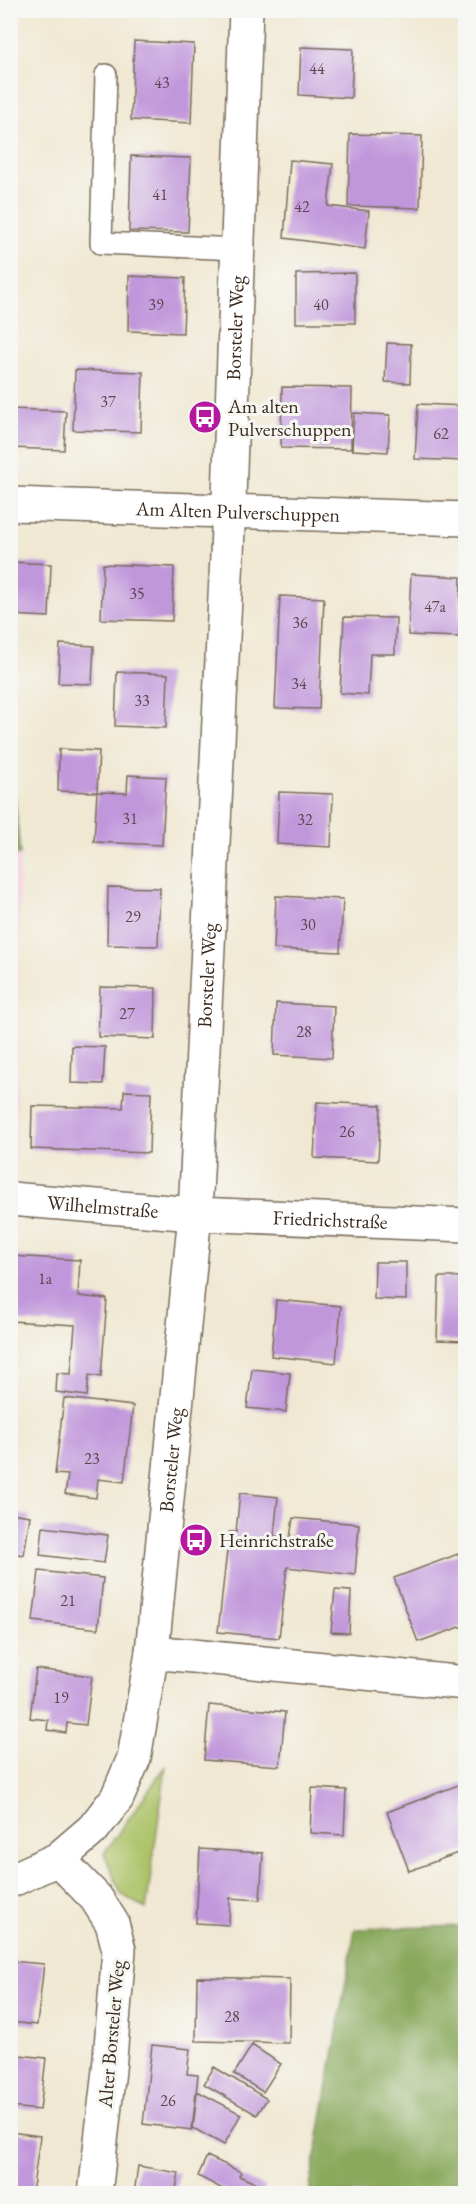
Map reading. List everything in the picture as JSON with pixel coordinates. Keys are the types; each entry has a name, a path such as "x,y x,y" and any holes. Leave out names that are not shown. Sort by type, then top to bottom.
{"street":[{"name":"Borsteler Weg","path":"10,1881 58,1859 93,1828 117,1798 134,1758 152,1652 195,1214 229,510 246,10"},
{"name":"Am Alten Pulverschuppen","path":"10,504 465,519"},
{"name":"Wilhelmstraße","path":"10,1199 195,1214"},
{"name":"Friedrichstraße","path":"195,1214 465,1225"},
{"path":"152,1652 465,1683"},
{"name":"Alter Borsteler Weg","path":"58,1859 96,1898 112,1923 119,1950 110,2059 94,2193"}],"lane":[{"path":"106,75 101,243 238,249"}],"shaded area":[{"path":"11,855 20,855 15,1187 11,1187"}],"green space":[{"path":"11,756 20,855 11,855"},
{"path":"166,1766 146,1909 121,1894 104,1853"},
{"path":"465,1926 465,2193 309,2193 355,1929"}],"building":[{"path":"134,41 194,44 191,123 131,120"},
{"path":"301,47 353,49 351,98 299,95"},
{"path":"350,134 422,136 420,208 348,206"},
{"path":"131,156 191,158 188,232 129,231"},
{"path":"290,160 333,164 328,206 369,211 365,249 284,238"},
{"path":"355,273 355,323 296,323 296,274"},
{"path":"129,276 185,278 183,333 128,331"},
{"path":"387,343 411,344 410,383 385,382"},
{"path":"75,370 143,372 141,432 73,430"},
{"path":"282,387 352,388 351,449 281,448"},
{"path":"418,404 466,406 466,461 415,459"},
{"path":"10,409 66,411 64,450 10,448"},
{"path":"354,413 390,415 388,452 352,450"},
{"path":"10,562 51,564 49,617 10,615"},
{"path":"103,564 174,567 172,621 101,619"},
{"path":"411,574 461,577 459,637 408,635"},
{"path":"280,596 324,598 319,709 275,708"},
{"path":"344,617 396,618 395,654 370,654 368,695 340,693"},
{"path":"60,644 94,646 92,684 58,683"},
{"path":"117,672 168,674 166,728 115,726"},
{"path":"59,749 99,751 97,792 58,791"},
{"path":"128,775 166,777 162,845 94,842 97,792 127,793"},
{"path":"279,792 333,794 331,847 277,844"},
{"path":"108,887 160,888 158,946 107,945"},
{"path":"276,896 343,899 340,952 274,949"},
{"path":"100,987 156,988 155,1039 98,1037"},
{"path":"276,1003 334,1006 332,1058 274,1055"},
{"path":"72,1046 105,1047 103,1084 71,1083"},
{"path":"124,1091 151,1092 149,1153 31,1149 32,1106 123,1108"},
{"path":"317,1102 381,1105 378,1161 314,1158"},
{"path":"10,1256 80,1260 78,1296 107,1299 101,1377 89,1375 87,1396 56,1392 57,1373 71,1374 75,1325 10,1321"},
{"path":"375,1262 406,1262 406,1300 374,1299"},
{"path":"439,1277 466,1277 466,1341 437,1340"},
{"path":"276,1300 341,1306 336,1363 271,1356"},
{"path":"252,1369 290,1373 286,1412 247,1408"},
{"path":"64,1398 133,1406 124,1482 98,1479 96,1498 65,1494 68,1475 55,1474"},
{"path":"240,1493 278,1497 274,1536 290,1538 293,1518 359,1524 355,1575 287,1567 279,1638 218,1632 229,1532 236,1532"},
{"path":"10,1513 30,1516 24,1555 10,1553"},
{"path":"43,1527 108,1535 104,1563 40,1555"},
{"path":"466,1551 466,1625 418,1642 394,1578"},
{"path":"39,1571 103,1578 98,1629 33,1621"},
{"path":"335,1590 351,1591 349,1633 331,1632"},
{"path":"36,1669 92,1676 86,1725 67,1723 66,1733 47,1730 48,1720 30,1718"},
{"path":"209,1705 285,1712 280,1766 204,1760"},
{"path":"466,1782 466,1850 409,1871 387,1812"},
{"path":"312,1788 346,1790 344,1835 310,1833"},
{"path":"200,1849 263,1853 260,1900 230,1898 229,1925 196,1923"},
{"path":"10,1961 44,1964 37,2025 10,2022"},
{"path":"197,1977 290,1979 289,2043 196,2041"},
{"path":"152,2045 190,2049 187,2074 198,2075 192,2130 143,2124"},
{"path":"252,2045 281,2064 263,2092 234,2074"},
{"path":"10,2054 46,2058 40,2110 10,2107"},
{"path":"214,2067 267,2099 257,2115 204,2084"},
{"path":"197,2091 241,2114 224,2145 193,2128"},
{"path":"10,2132 40,2136 32,2194 10,2192"},
{"path":"207,2156 241,2172 239,2176 265,2187 262,2194 232,2194 198,2176"},
{"path":"138,2166 179,2173 175,2194 134,2194"}],"place":[{"name":"Am alten Pulverschuppen","path":"205,417"},
{"name":"Heinrichstraße","path":"196,1540"}]}
